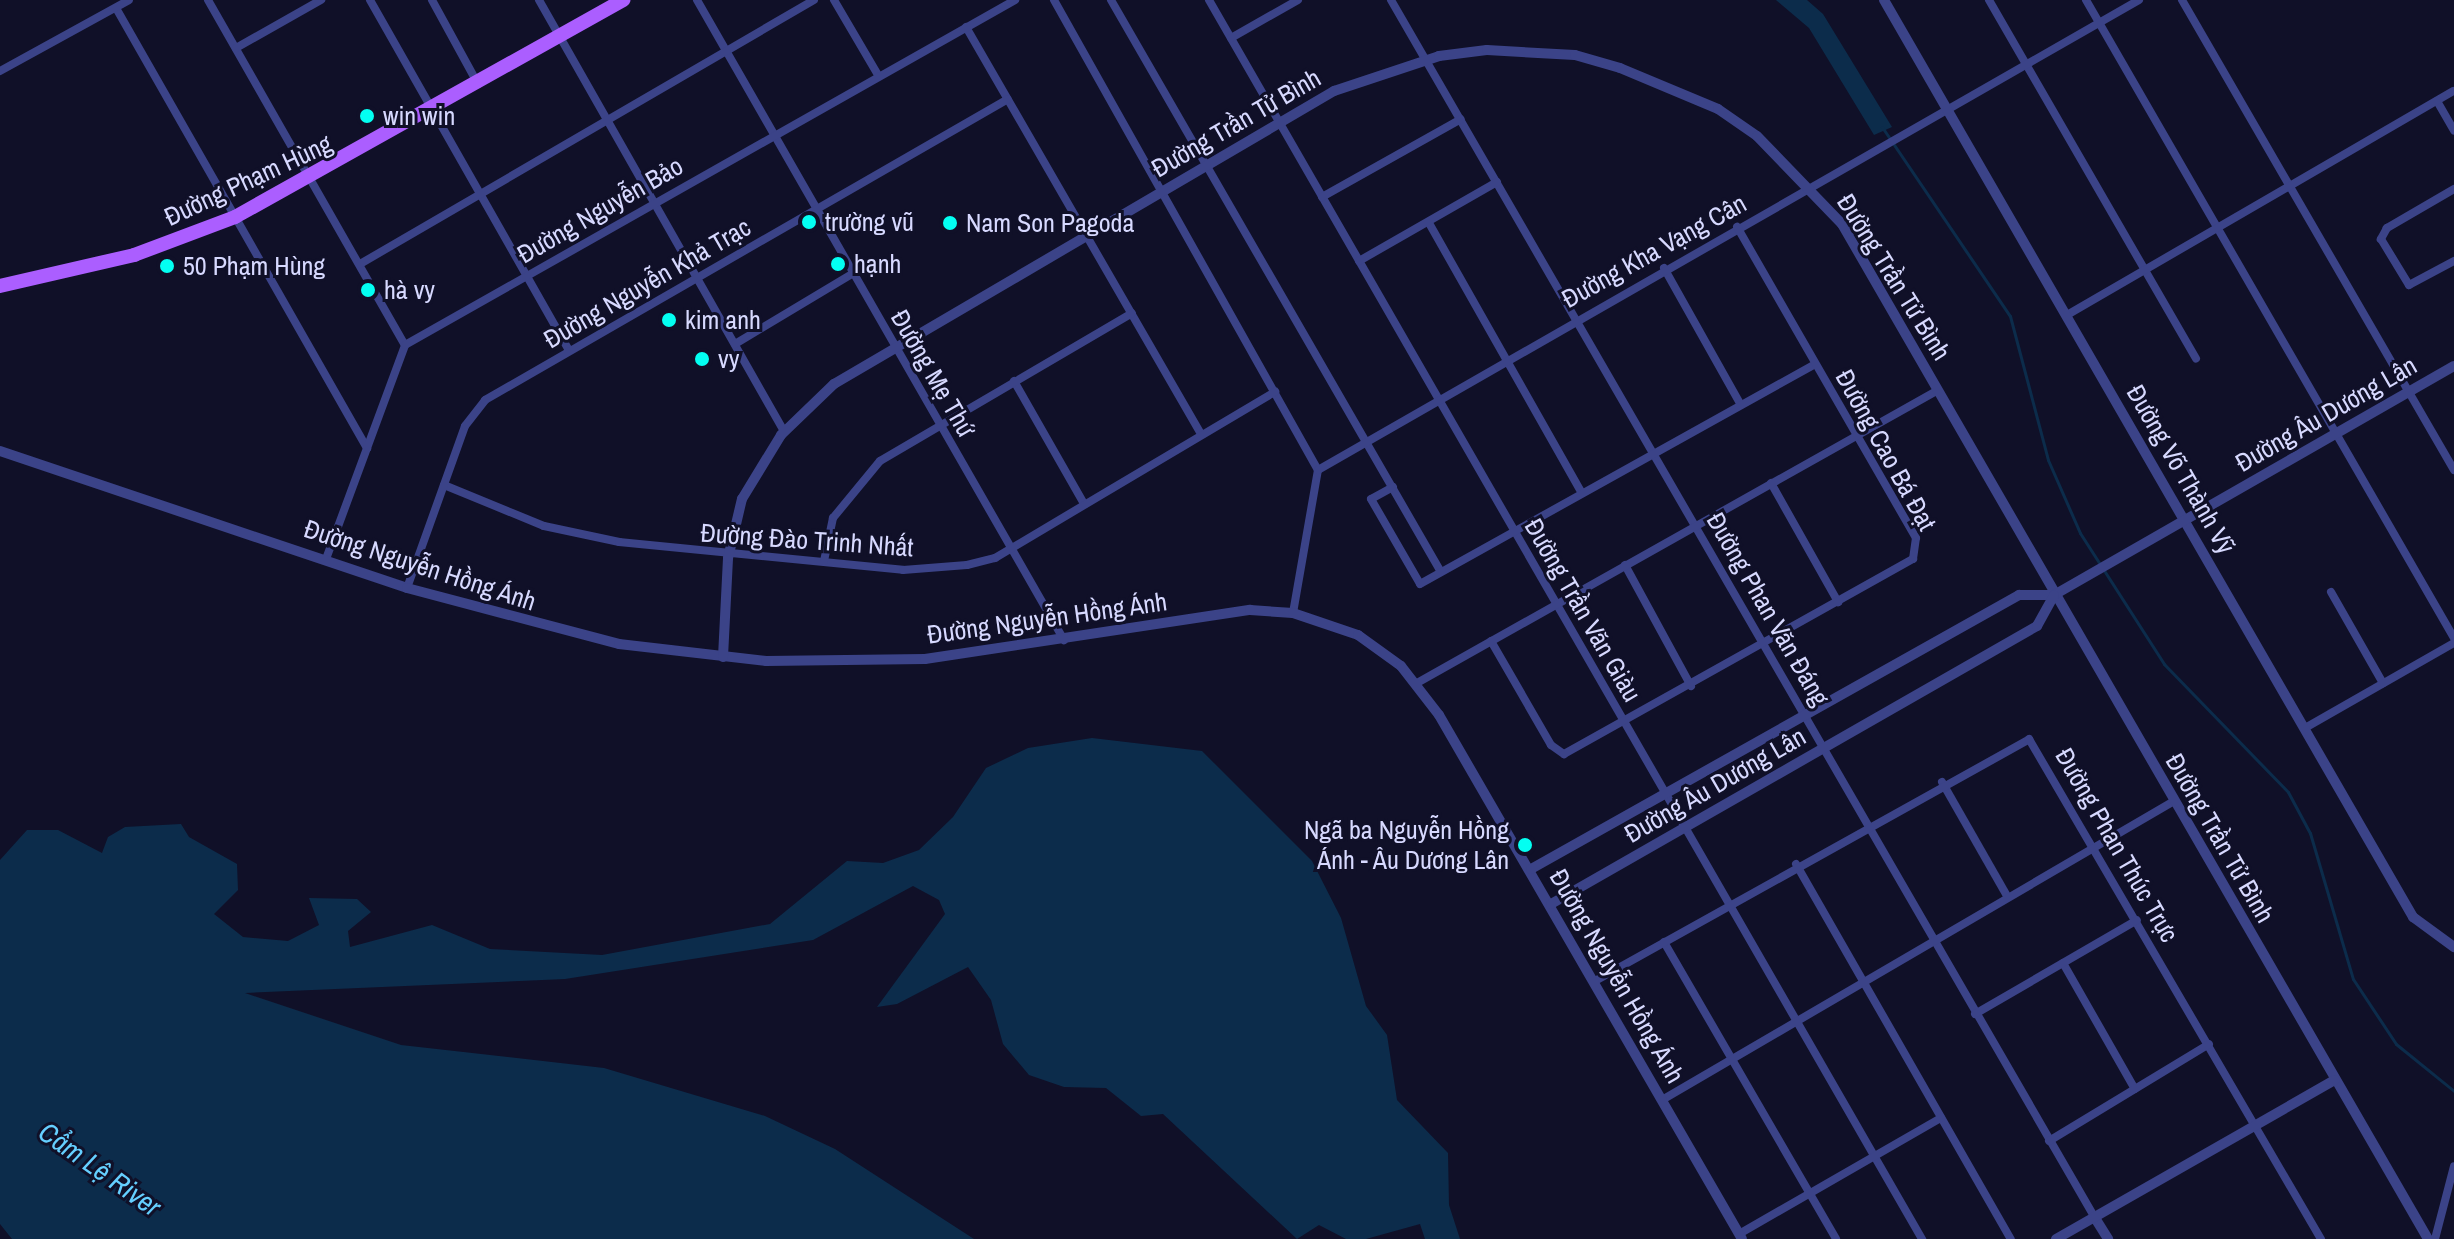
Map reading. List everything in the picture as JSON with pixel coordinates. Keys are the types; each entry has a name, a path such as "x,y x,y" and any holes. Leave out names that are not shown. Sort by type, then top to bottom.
{"main road":[{"name":"Đường Phạm Hùng","path":"0,286 134,255 235,217 433,111 623,0"}],"street":[{"path":"0,71 129,0"},
{"path":"208,0 405,345 326,559"},
{"path":"236,48 321,0"},
{"path":"370,0 569,351"},
{"path":"432,0 479,85"},
{"path":"539,0 784,431"},
{"name":"Đường Mẹ Thứ","path":"697,0 1064,640"},
{"path":"360,264 814,0"},
{"path":"834,0 878,75"},
{"name":"Đường Nguyễn Bảo","path":"405,345 772,134 1015,0"},
{"path":"1054,0 1318,470 1293,613"},
{"path":"1111,0 1441,572"},
{"name":"Đường Trần Văn Giàu","path":"1209,0 1922,1239"},
{"path":"1231,38 1298,0"},
{"name":"Đường Phan Văn Đáng","path":"1391,0 1932,940 2108,1239"},
{"name":"Đường Võ Thành Vỹ","path":"1884,0 2413,917 2454,947"},
{"path":"1989,0 2196,359"},
{"path":"2086,0 2454,640 2305,728"},
{"name":"Đường Kha Vạng Cân","path":"1318,470 1575,318 2139,0"},
{"path":"2182,0 2454,470"},
{"path":"116,8 367,448"},
{"path":"966,27 1201,434"},
{"name":"Đường Trần Tử Bình","path":"723,657 728,558 742,499 784,431 834,384 1334,91 1426,60 1530,51 1620,68 1718,109 1811,187 1842,224 2428,1239"},
{"path":"2067,315 2454,91"},
{"name":"Đường Nguyễn Khả Trạc","path":"407,588 444,485 477,407 1008,99"},
{"path":"2437,101 2454,130"},
{"path":"1322,197 1461,119"},
{"path":"1359,261 1497,182"},
{"path":"2454,189 2387,228 2381,239 2409,285 2454,261"},
{"path":"1429,223 1582,493"},
{"name":"Đường Cao Bá Đạt","path":"1491,641 1557,753 1625,723 1913,559 1919,544 1737,227"},
{"path":"1664,268 1741,405"},
{"path":"735,344 852,274"},
{"path":"824,561 833,518 864,476 939,424 1132,313"},
{"path":"1393,487 1371,499 1420,584 1815,364"},
{"name":"Đường Âu Dương Lân","path":"1531,869 2019,595 2054,595 2117,561 2454,366"},
{"path":"1014,381 1083,502"},
{"path":"1417,683 1938,390"},
{"name":"Đường Đào Trinh Nhất","path":"444,485 544,526 728,558 824,561 903,570 967,565 1012,549 1083,502 1275,392"},
{"name":"Đường Nguyễn Hồng Ánh","path":"0,451 407,588 545,628 723,657 925,659 1250,610 1293,613 1358,635 1417,683 1531,869 1741,1237"},
{"path":"1771,483 1838,602"},
{"path":"1625,565 1691,686"},
{"path":"2331,592 2383,683"},
{"name":"Đường Âu Dương Lân","path":"1551,904 2037,626 2054,595"},
{"name":"Đường Phan Thúc Trực","path":"1595,981 1942,782 2029,739 2321,1239"},
{"path":"1942,782 2007,896"},
{"path":"1662,1100 2174,801"},
{"path":"1796,864 2011,1239"},
{"path":"1975,1014 2137,920"},
{"path":"1664,942 1836,1239"},
{"path":"2063,963 2135,1089"},
{"path":"2049,1141 2209,1044"},
{"path":"2056,1239 2335,1080"},
{"path":"1741,1237 1941,1118"},
{"path":"2435,1239 2454,1166"}],"water":[{"path":"1776,0 1807,0 1823,14 1892,127 1874,135 1809,28"},
{"name":"Cẩm Lệ River","path":"1092,738 1202,751 1312,861 1341,918 1366,1006 1387,1035 1397,1100 1448,1153 1449,1205 1460,1239 1425,1239 1420,1224 1366,1239 1346,1239 1319,1225 1297,1239 1163,1114 1141,1116 1106,1088 1064,1087 1029,1075 1003,1044 991,1000 968,967 897,1004 877,1007 945,914 939,900 913,886 813,940 565,979 245,993 401,1045 604,1068 765,1116 835,1149 974,1239 12,1239 0,1224 0,860 27,830 58,830 102,853 108,837 125,827 181,824 189,837 237,864 238,890 214,914 243,937 288,941 319,925 309,898 357,899 371,912 348,931 350,947 432,925 490,949 602,955 770,924 847,861 883,863 919,850 953,817 986,768 1028,748"}],"waterway":[{"path":"1882,127 2010,316 2048,460 2080,533 2164,664 2288,792 2310,833 2353,979 2396,1044 2454,1091"}],"place":[{"name":"win win","path":"367,116"},
{"name":"trường vũ","path":"809,222"},
{"name":"Nam Son Pagoda","path":"950,223"},
{"name":"hạnh","path":"838,264"},
{"name":"50 Phạm Hùng","path":"167,266"},
{"name":"hà vy","path":"368,290"},
{"name":"kim anh","path":"669,320"},
{"name":"vy","path":"702,359"},
{"name":"Ngã ba Nguyễn Hồng Ánh - Âu Dương Lân","path":"1525,845"}]}
